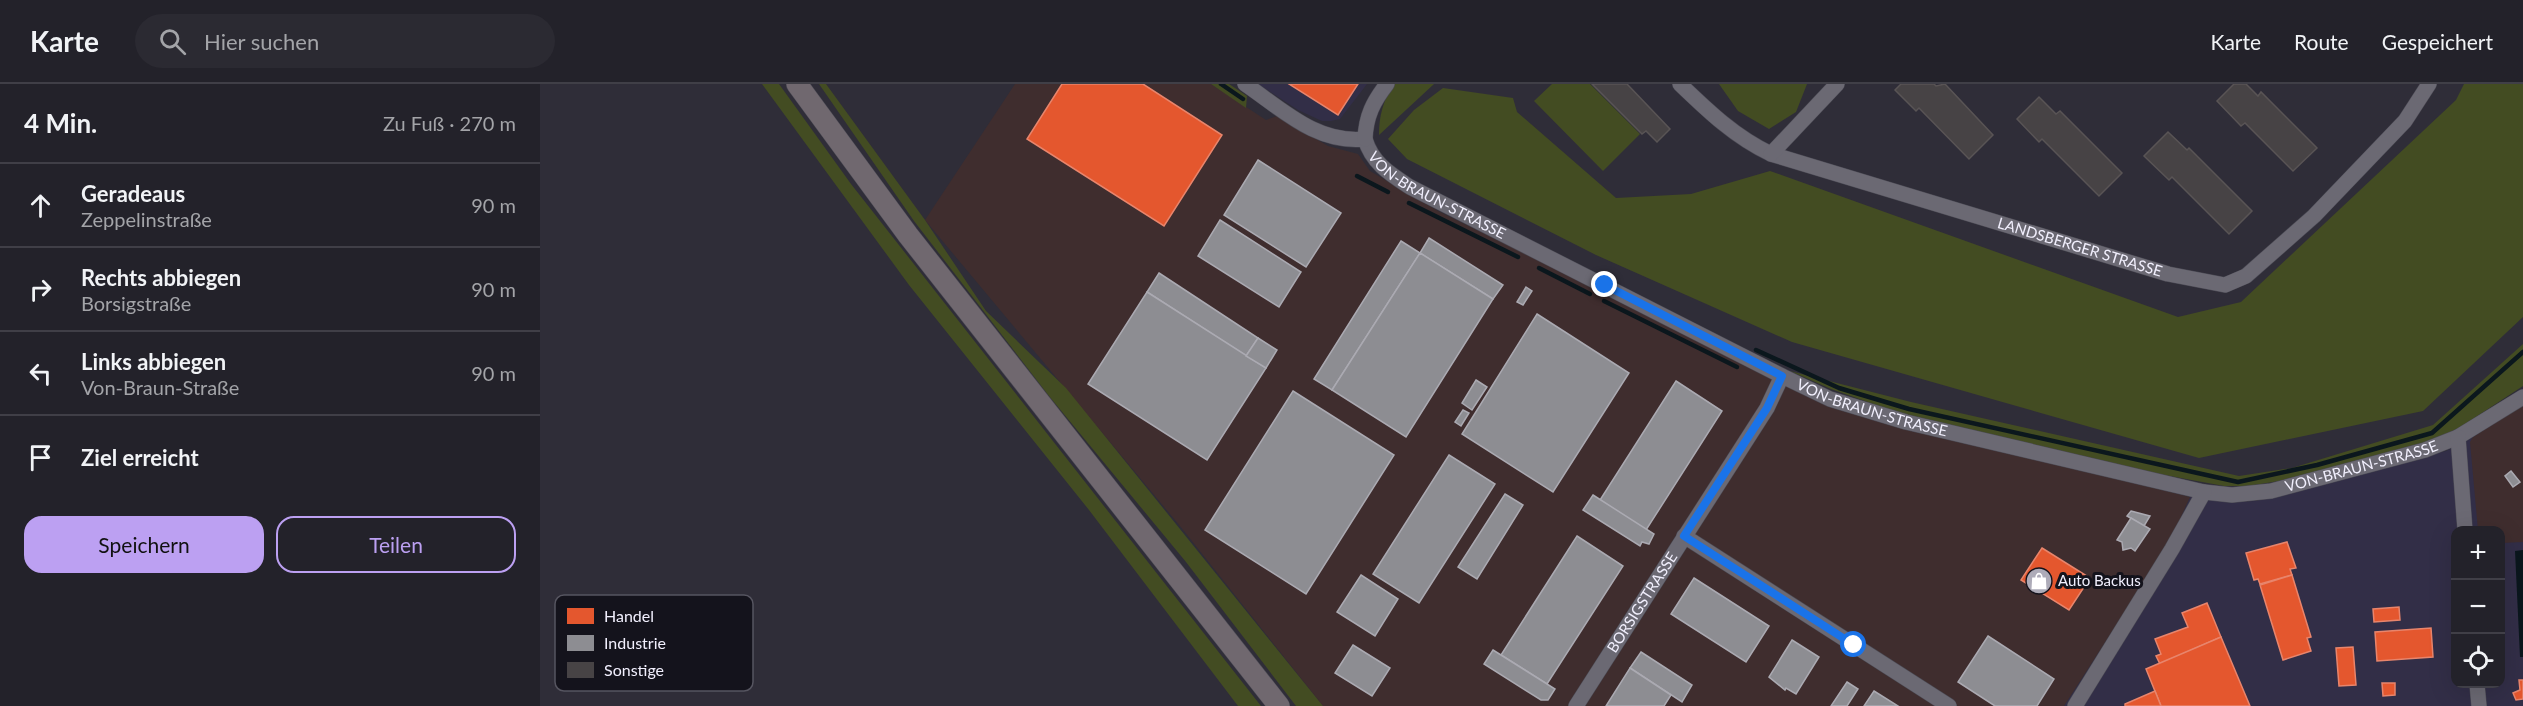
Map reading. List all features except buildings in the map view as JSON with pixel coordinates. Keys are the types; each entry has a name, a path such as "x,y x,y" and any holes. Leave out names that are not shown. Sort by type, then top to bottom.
{"highway":[{"path":"797,84 908,235 1279,706"}],"street":[{"name":"VON-BRAUN-STRASSE","path":"1245,84 1315,132 1346,141 1365,139 1369,151 1378,164 1410,187 1830,399 1906,422 2204,492 2232,495 2271,491 2425,450 2458,437 2523,397"},
{"path":"1365,139 1366,123 1372,104 1386,84"},
{"name":"LANDSBERGER STRASSE","path":"1680,84 1711,114 1748,143 1771,154 2168,274 2225,285 2246,276 2313,216 2405,121 2428,84"},
{"path":"1771,154 1837,84"},
{"name":"BORSIGSTRASSE","path":"1576,706 1767,408 1782,376"},
{"path":"2458,437 2465,526"},
{"path":"2075,706 2172,549 2204,492"},
{"path":"1684,536 1949,706"},
{"path":"2477,688 2479,706"}],"shaded area":[{"path":"1015,84 1211,84 1266,120 1277,116 1328,146 1358,154 1370,171 1438,211 1836,406 2190,497 2169,543 2064,706 1323,706 1180,526 925,220"},
{"path":"1258,84 1367,84 1340,119 1322,121 1298,110"},
{"path":"2523,405 2523,706 2064,706 2169,543 2190,497 2225,502 2256,501 2446,451 2473,437"},
{"path":"2523,405 2523,542 2505,543 2505,526 2478,526 2470,442 2473,437"},
{"path":"2523,550 2523,657 2520,657 2515,551"}],"green space":[{"path":"762,84 779,84 851,184 1261,706 1238,706 1089,510 909,285"},
{"path":"819,84 826,84 925,220 986,311 1066,388 1323,706 1296,706 1186,562 1049,396 914,221"},
{"path":"1211,84 1229,84 1247,96 1246,108"},
{"path":"1394,84 1434,84 1379,135 1382,108"},
{"path":"1552,84 1590,84 1640,134 1603,171 1534,101"},
{"path":"1719,84 1807,84 1796,112 1769,129 1738,111"},
{"path":"2464,84 2523,84 2523,317 2423,411 2199,458 1792,342 1596,255 1407,159 1388,139 1414,110 1443,88 1513,98 1517,112 1616,198 1691,194 1770,171 2178,317 2241,302 2456,100"},
{"path":"2523,344 2523,386 2459,428 2430,442 2279,481 2248,486 2224,486 2159,474 1896,412 1831,389 1790,371 1911,402 2239,476 2292,468 2433,425"}],"waterway":[{"path":"1221,84 1243,99"},
{"path":"1357,176 1388,192"},
{"path":"1409,203 1518,257"},
{"path":"1539,268 1590,294"},
{"path":"1604,301 1737,367"},
{"path":"1756,350 1839,388 1909,409 2238,482 2317,465 2432,433 2523,352"}],"place":[{"name":"Auto Backus","path":"2039,581"}],"route":[{"path":"1605,285 1782,376 1767,408 1684,536 1854,645"}]}
